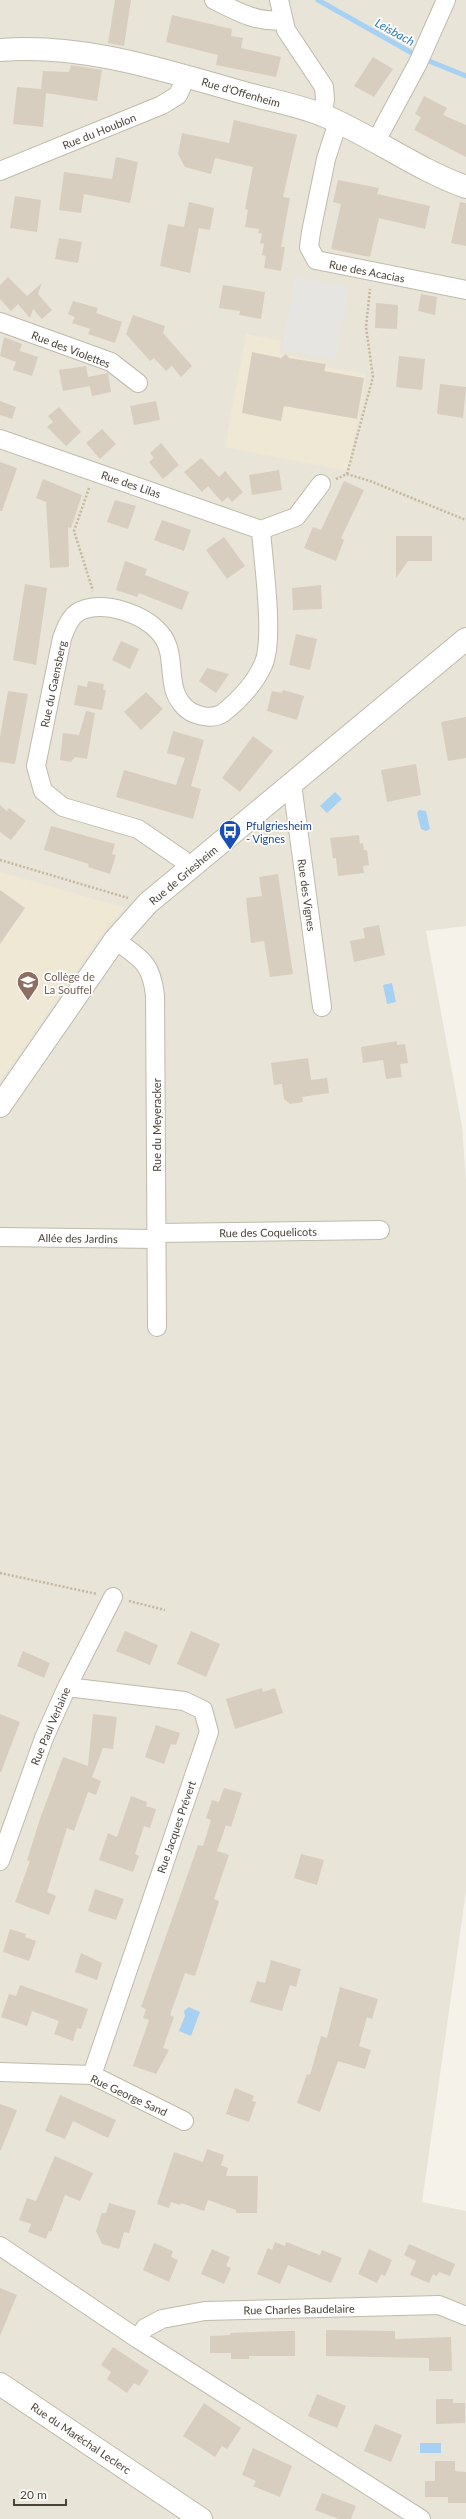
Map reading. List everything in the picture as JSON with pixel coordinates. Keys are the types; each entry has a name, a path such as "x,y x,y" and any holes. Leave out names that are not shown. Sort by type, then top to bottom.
{"street":[{"path":"214,0 255,18 272,21 282,20"},
{"name":"Rue des Acacias","path":"279,0 282,20 292,42 324,87 325,99 331,119 326,159 309,247 316,260 466,290"},
{"path":"376,141 421,57 446,0"},
{"name":"Rue d'Offenheim","path":"0,50 43,49 81,53 186,76 331,119 376,141 394,153 466,187"},
{"name":"Rue du Houblon","path":"0,171 162,105 178,96 186,76"},
{"name":"Rue des Violettes","path":"0,322 111,362 138,383"},
{"name":"Rue des Lilas","path":"0,439 261,530"},
{"path":"261,530 296,517 321,484"},
{"name":"Rue du Gaensberg","path":"190,868 183,860 138,829 63,807 47,795 39,781 36,766 62,638 68,621 79,611 98,607 118,610 145,621 161,634 170,654 174,691 182,705 200,716 219,716 237,703 263,665 269,641 261,530"},
{"name":"Rue de Griesheim","path":"0,1106 115,940 148,903 466,639"},
{"name":"Rue des Vignes","path":"292,784 322,1007"},
{"name":"Rue du Meyeracker","path":"115,940 144,961 153,979 155,996 157,1327"},
{"name":"Rue des Coquelicots","path":"156,1236 380,1230"},
{"name":"Allée des Jardins","path":"0,1237 156,1236"},
{"name":"Rue Paul Verlaine","path":"0,1861 3,1846 44,1738 67,1687 114,1597"},
{"name":"Rue Jacques Prévert","path":"67,1687 184,1701 202,1710 209,1732 92,2075"},
{"name":"Rue George Sand","path":"0,2072 92,2075 184,2121"},
{"path":"0,2246 138,2339 421,2519"},
{"name":"Rue Charles Baudelaire","path":"138,2339 145,2328 162,2319 205,2311 439,2305 466,2316"},
{"name":"Rue du Maréchal Leclerc","path":"0,2384 201,2519"}],"path":[{"path":"372,272 366,327 373,377 347,474 370,481 466,520"},
{"path":"94,471 74,531 98,607"},
{"path":"0,860 148,903"},
{"path":"0,1573 114,1597 165,1610"}],"shaded area":[{"path":"0,0 466,0 466,926 426,931 462,1126 466,1181 466,1891 422,2202 466,2211 466,2519 0,2519"},
{"path":"295,277 349,287 336,359 282,349"},
{"path":"246,334 281,341 279,354 327,363 327,367 366,374 348,471 225,447"},
{"name":"Collège de La Souffel","path":"0,872 125,908 110,923 0,1081"}],"water":[{"path":"335,792 342,799 327,813 320,806"},
{"path":"419,810 426,811 430,829 426,831 421,829 417,813"},
{"path":"392,983 396,1002 387,1004 383,985"},
{"path":"189,2007 200,2012 191,2036 179,2031 185,2016 184,2011"},
{"path":"420,2443 441,2443 441,2453 420,2453"}],"building":[{"path":"115,0 131,0 124,46 108,43"},
{"path":"172,15 232,29 231,36 243,38 241,48 281,57 276,77 216,65 218,55 166,42"},
{"path":"373,57 393,69 374,97 354,86"},
{"path":"71,65 102,70 97,101 46,93 43,127 13,124 17,87 41,89 43,71 69,72"},
{"path":"424,96 447,108 443,115 466,125 466,157 414,130 421,117 415,114"},
{"path":"234,120 297,135 283,197 290,198 281,247 285,247 281,271 264,268 266,256 262,255 264,244 260,243 262,234 258,233 259,229 245,227 248,210 245,209 253,167 215,158 211,174 185,167 178,154 182,133 229,143"},
{"path":"116,157 138,162 130,203 84,194 81,213 59,210 64,172 112,179"},
{"path":"338,180 379,188 377,194 430,206 425,229 379,218 370,257 331,249 341,204 333,202"},
{"path":"15,196 41,200 37,232 10,228"},
{"path":"189,202 214,208 210,230 199,228 190,273 160,266 168,224 184,227"},
{"path":"460,202 466,203 466,246 451,243"},
{"path":"59,238 82,242 78,263 55,259"},
{"path":"8,277 27,296 42,283 38,294 52,310 42,319 33,309 30,318 18,304 11,311 0,299 0,285"},
{"path":"223,285 265,292 261,319 239,315 240,311 219,308"},
{"path":"421,294 437,297 435,315 418,311"},
{"path":"73,301 98,308 96,313 122,322 115,343 88,334 90,329 72,323 75,317 68,314"},
{"path":"376,303 398,305 397,329 375,328"},
{"path":"133,315 165,326 163,333 192,366 181,377 172,366 166,371 154,358 150,361 126,334"},
{"path":"4,337 22,344 19,353 20,351 38,357 32,376 13,370 16,362 0,356"},
{"path":"252,352 281,358 286,354 289,358 326,364 324,371 364,378 357,419 284,406 281,421 242,413"},
{"path":"399,356 425,359 422,390 396,387"},
{"path":"86,366 88,377 108,373 111,392 92,396 90,386 63,391 59,370"},
{"path":"440,384 466,387 463,418 437,414"},
{"path":"0,401 16,407 12,419 0,415"},
{"path":"156,401 160,420 134,425 130,406"},
{"path":"59,407 81,432 66,446 47,427 53,422 48,416"},
{"path":"102,429 116,444 100,459 86,443"},
{"path":"161,443 179,465 163,479 149,462 154,458 150,453"},
{"path":"201,458 219,477 225,471 243,492 232,502 228,497 222,502 208,486 202,492 184,472"},
{"path":"0,462 17,468 2,511 0,511"},
{"path":"279,470 282,490 252,495 249,475"},
{"path":"43,479 82,495 71,528 68,527 69,567 50,568 46,502 36,498"},
{"path":"344,481 364,490 341,538 344,540 336,561 304,548 313,527 321,530"},
{"path":"115,500 136,506 128,529 107,522"},
{"path":"162,520 191,530 184,551 154,540"},
{"path":"396,536 432,536 432,561 408,561 396,578"},
{"path":"224,537 245,566 227,579 206,550"},
{"path":"125,561 147,569 145,575 189,592 182,610 139,593 137,597 116,590"},
{"path":"25,584 47,588 36,665 13,660"},
{"path":"321,585 322,609 293,610 292,588"},
{"path":"296,634 317,639 310,670 289,665"},
{"path":"121,641 139,649 130,669 112,660"},
{"path":"207,668 229,674 216,693 199,681"},
{"path":"88,681 104,684 103,690 106,690 102,710 74,705 78,685 87,687"},
{"path":"283,690 304,696 297,720 267,711 272,691 282,693"},
{"path":"8,691 28,694 15,764 0,762 0,737"},
{"path":"146,692 163,709 141,730 124,712"},
{"path":"86,711 95,713 87,759 75,757 71,762 60,760 63,733 79,735"},
{"path":"466,717 466,758 448,761 441,722"},
{"path":"173,731 204,740 191,786 201,789 193,819 116,797 124,770 176,785 185,758 167,753"},
{"path":"253,736 273,751 240,792 222,778"},
{"path":"416,764 421,795 387,802 381,770"},
{"path":"0,805 7,811 9,808 26,821 11,840 0,832"},
{"path":"51,826 115,844 112,854 116,855 110,874 88,867 89,864 44,850"},
{"path":"359,835 360,844 363,843 364,850 367,850 369,865 363,866 364,873 338,876 336,858 333,858 330,838"},
{"path":"278,874 293,974 270,977 264,941 251,943 246,898 262,896 259,877"},
{"path":"0,890 25,908 0,944"},
{"path":"379,925 385,955 354,962 350,941 365,938 363,928"},
{"path":"397,1041 397,1045 405,1044 408,1063 400,1064 402,1077 386,1079 383,1060 363,1063 361,1047"},
{"path":"308,1058 311,1080 327,1078 329,1093 302,1097 303,1102 290,1104 284,1099 282,1084 274,1085 271,1063"},
{"path":"125,1631 158,1645 150,1665 116,1651"},
{"path":"191,1631 220,1644 206,1677 177,1664"},
{"path":"23,1651 50,1663 44,1678 17,1666"},
{"path":"262,1688 263,1692 275,1688 283,1713 235,1729 226,1699"},
{"path":"0,1714 20,1722 1,1772 0,1772"},
{"path":"93,1714 117,1717 113,1749 103,1748 92,1777 101,1781 96,1795 88,1792 74,1831 67,1828 47,1892 56,1896 49,1915 15,1902 30,1861 27,1860 41,1816 63,1757 88,1766"},
{"path":"156,1725 180,1733 176,1745 171,1744 164,1764 145,1757"},
{"path":"224,1788 242,1793 231,1827 226,1825 217,1851 229,1855 214,1899 219,1901 195,1976 185,1973 170,2015 174,2017 163,2048 169,2050 156,2074 133,2066 149,2020 143,2018 146,2009 141,2007 198,1845 203,1846 211,1820 206,1818 212,1800 219,1802"},
{"path":"131,1796 147,1802 146,1806 156,1809 150,1828 144,1826 135,1854 139,1856 133,1872 99,1860 108,1833 117,1837"},
{"path":"301,1854 324,1860 317,1885 294,1878"},
{"path":"95,1889 124,1899 116,1920 88,1911"},
{"path":"10,1929 26,1934 25,1937 36,1941 29,1961 3,1952"},
{"path":"81,1953 102,1963 97,1980 75,1972"},
{"path":"271,1960 301,1969 296,1987 290,1985 282,2011 250,2002 257,1981 265,1983"},
{"path":"20,1985 88,2009 81,2029 77,2028 73,2041 54,2034 59,2021 32,2011 27,2026 1,2017 9,1994 16,1996"},
{"path":"340,1987 378,1999 372,2019 367,2017 359,2046 371,2050 365,2069 338,2061 320,2112 297,2103 307,2074 310,2075 321,2036 327,2038"},
{"path":"235,2088 254,2096 252,2101 256,2102 249,2122 226,2114"},
{"path":"60,2095 116,2120 108,2138 73,2121 65,2139 45,2131"},
{"path":"0,2104 17,2110 1,2150 0,2150"},
{"path":"207,2149 224,2155 221,2165 228,2168 226,2176 258,2176 257,2213 236,2213 236,2210 208,2200 204,2211 181,2203 180,2205 171,2202 169,2208 157,2204 174,2152 203,2162"},
{"path":"55,2156 93,2173 80,2201 65,2195 51,2232 49,2231 46,2239 28,2232 31,2224 19,2220 27,2198 36,2201"},
{"path":"109,2203 136,2211 129,2233 124,2232 119,2249 102,2244 96,2231 102,2213 106,2213"},
{"path":"275,2242 285,2246 286,2242 320,2255 322,2250 342,2258 331,2283 288,2265 280,2284 257,2274 268,2248 272,2250"},
{"path":"154,2243 173,2251 171,2257 178,2260 169,2282 143,2270"},
{"path":"409,2244 455,2264 450,2276 439,2272 437,2276 433,2274 429,2283 410,2275 416,2261 404,2255"},
{"path":"212,2249 230,2257 226,2266 231,2268 224,2284 201,2274"},
{"path":"369,2249 392,2260 385,2276 381,2274 377,2283 358,2274"},
{"path":"0,2288 17,2295 0,2336"},
{"path":"326,2330 395,2331 395,2339 451,2337 452,2371 429,2371 429,2358 326,2356"},
{"path":"295,2331 295,2356 249,2356 249,2359 231,2359 231,2353 210,2353 210,2336 230,2335 230,2333"},
{"path":"113,2347 149,2371 139,2386 134,2383 127,2393 107,2379 111,2372 101,2365"},
{"path":"317,2394 346,2406 337,2428 308,2416"},
{"path":"436,2399 453,2399 453,2403 465,2403 465,2423 436,2424"},
{"path":"204,2403 241,2428 227,2449 222,2446 215,2457 183,2436"},
{"path":"375,2424 402,2435 391,2462 364,2451"},
{"path":"253,2448 292,2466 280,2497 253,2486 256,2481 242,2475"},
{"path":"435,2461 455,2461 455,2471 466,2472 466,2503 448,2503 448,2497 425,2497 425,2481 435,2481"},
{"path":"322,2493 356,2506 351,2519 339,2519 315,2510"}],"waterway":[{"name":"Leisbach","path":"318,0 419,57 466,76"}],"place":[{"name":"Pfulgriesheim - Vignes","path":"230,850"},
{"name":"Collège de La Souffel","path":"28,1002"}]}
